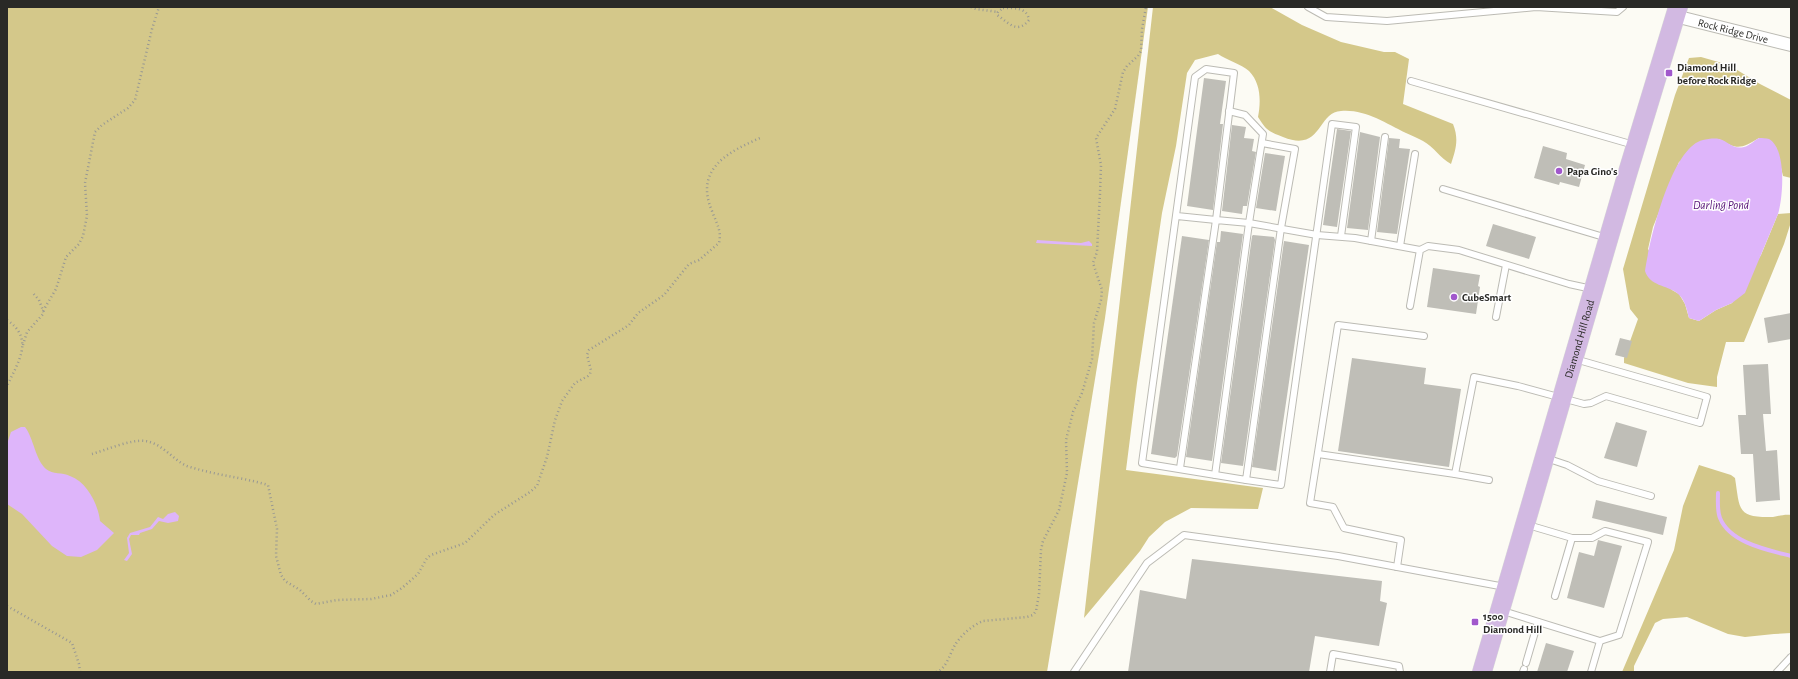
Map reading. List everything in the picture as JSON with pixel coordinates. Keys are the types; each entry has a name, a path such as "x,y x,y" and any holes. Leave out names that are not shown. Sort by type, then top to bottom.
{"main road":[{"name":"Diamond Hill Road","path":"1482,672 1608,238 1676,11"}],"street":[{"name":"Rock Ridge Drive","path":"1676,11 1791,45"}],"lane":[{"path":"1308,7 1326,17 1386,21 1536,7 1617,12 1623,7"},
{"path":"1180,468 1216,220 1234,73 1206,69 1195,77 1142,463 1281,485 1332,124 1356,127 1341,236"},
{"path":"1411,81 1636,145"},
{"path":"1215,475 1249,223 1263,134 1245,115 1229,111"},
{"path":"1371,241 1385,137"},
{"path":"1246,480 1281,228 1295,149 1262,143"},
{"path":"1400,246 1415,154"},
{"path":"1443,190 1608,238"},
{"path":"1177,216 1249,223 1317,235 1341,236 1420,250 1428,246 1459,250 1593,290"},
{"path":"1410,306 1420,250"},
{"path":"1496,317 1506,265"},
{"path":"1397,567 1401,540 1344,528 1334,507 1310,503 1338,325 1424,336"},
{"path":"1455,474 1474,376 1584,404 1591,403 1606,396 1700,423 1707,396 1573,359"},
{"path":"1318,454 1489,480"},
{"path":"1544,457 1567,465 1598,481 1651,496"},
{"path":"1500,610 1600,641 1619,635 1648,542 1605,531 1592,538 1572,538 1525,524"},
{"path":"1074,672 1146,563 1184,535 1338,556 1506,587"},
{"path":"1555,596 1572,538"},
{"path":"1525,668 1538,622"},
{"path":"1591,672 1600,641"},
{"path":"1330,672 1333,654 1399,666 1400,672"},
{"path":"1777,672 1791,657"}],"path":[{"path":"7,386 22,352 27,332 44,313 56,289 66,257 79,244 83,236 87,216 85,183 96,132 128,108 135,100 152,29 159,7"},
{"path":"971,7 998,12 1003,8 1017,8 1028,14 1029,20 1023,25 1014,27 1009,25 997,15 998,12"},
{"path":"936,672 939,671 949,658 956,644 978,623 983,620 1027,618 1033,615 1036,611 1039,594 1042,541 1059,510 1067,473 1066,440 1073,412 1082,393 1092,359 1094,323 1101,300 1102,290 1093,263 1097,252 1101,165 1096,138 1115,109 1123,72 1138,56 1141,50 1142,29 1146,7"},
{"path":"92,454 140,441 147,441 154,444 185,465 213,474 251,480 268,485 277,529 276,556 281,575 285,581 300,590 311,601 321,604 337,600 371,599 391,595 402,588 418,574 427,558 431,555 465,542 494,515 537,486 547,457 555,420 562,401 569,389 590,374 591,370 587,355 589,350 629,325 638,313 664,295 689,264 699,260 719,243 720,231 707,196 710,177 718,162 724,156 760,138"},
{"path":"32,292 39,300 44,311"},
{"path":"7,320 20,334 23,345"},
{"path":"7,606 72,643 80,672"}],"shaded area":[{"path":"7,7 1148,7 1105,318 1047,672 7,672"},
{"path":"1153,7 1270,7 1302,25 1341,42 1384,52 1395,52 1409,59 1403,104 1453,124 1456,134 1456,144 1451,164 1427,143 1367,114 1350,111 1333,113 1312,136 1305,140 1296,141 1283,137 1268,130 1258,117 1260,105 1258,87 1249,71 1218,54 1195,60 1187,73 1176,146 1162,213 1126,470 1263,488 1258,509 1191,508 1165,522 1149,537 1140,551 1084,618"},
{"path":"1701,57 1729,65 1760,84 1791,100 1791,178 1783,176 1776,147 1759,138 1739,147 1730,145 1719,139 1679,162 1653,227 1648,249 1672,290 1679,294 1685,304 1689,318 1699,321 1716,310 1732,303 1761,255 1778,214 1791,213 1791,222 1784,244 1744,342 1726,342 1717,377 1717,387 1688,383 1624,363 1624,358 1638,319 1630,309 1623,269 1675,95 1689,58"},
{"path":"1699,465 1731,475 1735,478 1739,504 1742,510 1746,513 1752,516 1761,517 1791,515 1791,633 1745,637 1728,634 1687,617 1663,619 1655,623 1634,666 1634,672 1622,672 1674,550 1683,506"}],"water":[{"name":"Darling Pond","path":"1759,138 1769,139 1775,144 1779,153 1782,186 1778,214 1745,293 1732,303 1716,310 1699,321 1689,318 1680,295 1673,290 1651,280 1645,271 1651,239 1664,197 1681,159 1691,146 1703,140 1719,139 1740,148"},
{"path":"1037,240 1081,243 1089,241 1092,246 1036,243"},
{"path":"21,427 25,427 31,437 39,460 46,469 76,479 82,483 91,494 99,514 100,521 114,533 97,550 81,557 67,556 52,546 22,514 7,504 7,444 11,432"},
{"path":"175,512 179,516 178,521 168,523 159,521 152,529 140,533 139,535 131,535 129,539 132,554 127,561 124,560 129,553 127,538 130,533 150,527 158,517 163,519 168,514"}],"building":[{"path":"1204,78 1226,81 1220,124 1223,124 1213,210 1187,206"},
{"path":"1232,125 1246,127 1244,138 1254,139 1252,151 1256,152 1247,206 1243,206 1242,214 1222,211"},
{"path":"1337,129 1351,131 1337,227 1323,225"},
{"path":"1360,132 1380,137 1368,230 1347,228"},
{"path":"1389,138 1400,139 1399,148 1410,149 1397,234 1377,232"},
{"name":"Papa Gino's","path":"1543,146 1567,153 1566,159 1585,165 1579,187 1560,182 1559,185 1534,178"},
{"path":"1265,153 1285,156 1276,211 1256,208"},
{"path":"1493,224 1536,237 1529,259 1486,246"},
{"path":"1221,231 1243,234 1212,461 1186,457 1217,242 1220,242"},
{"path":"1253,235 1274,237 1275,240 1243,466 1221,463"},
{"path":"1182,236 1209,240 1177,456 1175,458 1151,454"},
{"path":"1284,241 1309,245 1276,471 1252,467"},
{"name":"CubeSmart","path":"1433,268 1480,275 1478,286 1480,287 1476,314 1427,307"},
{"path":"1791,313 1791,339 1768,343 1764,318"},
{"path":"1620,338 1632,341 1627,358 1615,355"},
{"path":"1352,358 1426,368 1424,384 1461,389 1449,467 1338,451"},
{"path":"1768,364 1771,414 1763,414 1766,451 1777,450 1780,500 1756,502 1753,454 1741,454 1738,415 1746,415 1743,365"},
{"path":"1616,422 1647,431 1637,467 1604,458"},
{"path":"1596,500 1667,517 1663,535 1592,518"},
{"path":"1598,540 1622,546 1604,608 1567,598 1579,552 1594,556"},
{"path":"1192,559 1382,581 1380,601 1387,603 1379,646 1315,636 1309,672 1128,672 1140,590 1186,599"},
{"path":"1546,643 1574,651 1567,672 1537,672"}],"waterway":[{"path":"1718,493 1718,509 1720,518 1725,527 1732,534 1761,548 1791,556"}],"place":[{"name":"Diamond Hill before Rock Ridge","path":"1669,73"},
{"name":"Papa Gino's","path":"1559,171"},
{"name":"CubeSmart","path":"1454,297"},
{"name":"1500 Diamond Hill","path":"1475,622"}]}
